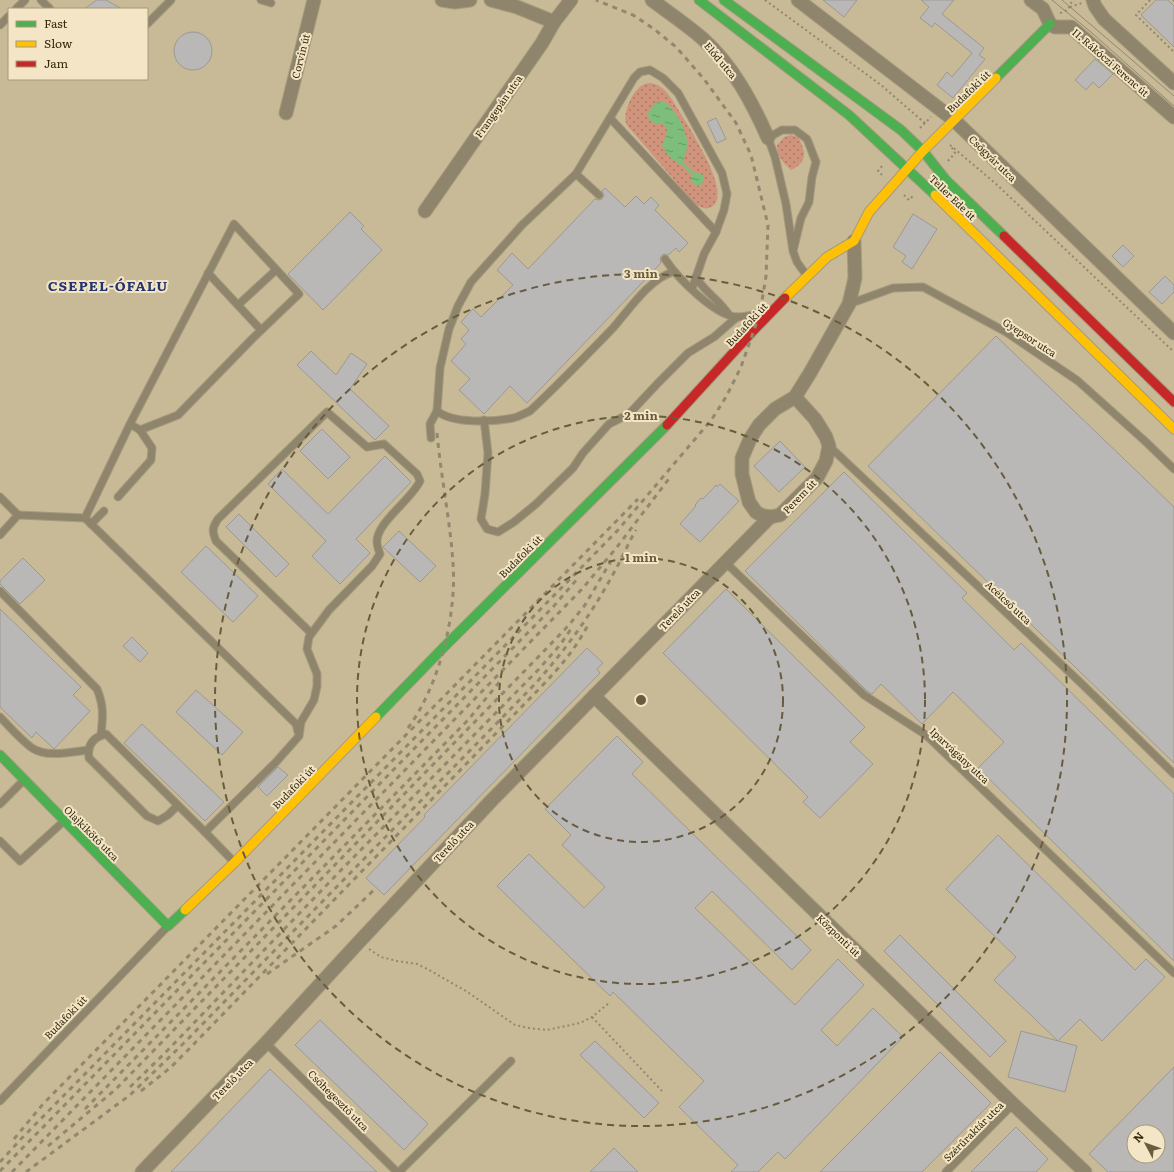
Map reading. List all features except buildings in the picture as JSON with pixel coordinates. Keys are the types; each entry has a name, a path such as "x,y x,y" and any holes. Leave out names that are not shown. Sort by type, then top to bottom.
{"street":[{"name":"Corvin út","path":"286,113 314,0"},
{"path":"442,0 455,2 470,0"},
{"path":"491,0 515,3 554,22"},
{"name":"Frangepán utca","path":"425,211 542,43 554,22 571,0"},
{"name":"Előd utca","path":"652,0 703,39 722,58 757,113 768,138"},
{"name":"Teller Ede út","path":"698,0 849,115 908,168 1174,430"},
{"name":"Teller Ede út","path":"724,0 887,119 923,151 938,172 1174,402"},
{"name":"Csőgyár utca","path":"798,0 954,120 1174,333"},
{"path":"1031,0 1043,9 1049,21"},
{"path":"1088,1 1095,6 1104,19 1174,84"},
{"name":"Budafoki út","path":"168,926 235,862 443,648 665,427 779,304 807,276 827,257 854,241 869,212 923,151 1049,21"},
{"name":"II. Rákóczi Ferenc út","path":"1049,21 1055,27 1071,27 1174,117"},
{"name":"Perem út","path":"829,446 826,461 817,478 780,516 770,517 756,512 749,502 742,474 742,458 750,439 759,425 775,409 794,397 810,373 849,304 855,278 854,241"},
{"path":"794,397 815,419 826,437 829,446"},
{"name":"Terelő utca","path":"142,1172 266,1043 492,800 770,517"},
{"name":"Központi út","path":"594,696 1013,1104 1085,1172"},
{"name":"Olajkikötő utca","path":"0,755 168,926"}],"lane":[{"path":"17,8 25,0"},
{"path":"41,0 49,8"},
{"path":"148,23 171,0"},
{"path":"262,0 271,3"},
{"path":"0,25 8,17"},
{"path":"431,438 430,424 437,411 440,368 449,329 458,306 471,282 522,225 576,174 634,78 640,72 650,70 663,78 678,93 722,173 727,194 724,210 716,232 704,254 692,289"},
{"path":"610,118 716,232"},
{"path":"793,251 801,218 809,202 812,177 816,162 807,139 795,130 782,130 768,138 775,157 786,204 793,251 797,262 807,276"},
{"path":"576,174 599,195"},
{"path":"85,518 130,424 234,224 299,294 261,330 178,415 140,430"},
{"path":"665,259 673,272 712,307 730,316 737,317 760,313 779,304"},
{"path":"238,305 276,270"},
{"path":"437,411 442,415 456,419 484,420 514,418 530,411 612,328 652,284 665,274 673,272"},
{"path":"208,273 261,330"},
{"path":"696,277 699,283 724,307 730,316"},
{"name":"Gyepsor utca","path":"849,304 893,288 923,287 1006,332 1078,381 1174,469"},
{"path":"484,420 488,453 485,494 481,519 487,529 498,532 514,522 536,504 573,468 583,453 610,424 629,414 688,353 714,337 737,317"},
{"path":"205,832 299,736 301,722 314,700 317,686 316,674 307,649 309,636 329,610 372,566 380,554 377,541 383,525 416,489 420,481 417,474 384,444 367,447 327,412 218,519 212,527 216,541 311,633"},
{"path":"118,497 151,460 152,448 140,430 130,424"},
{"name":"Acélcső utca","path":"829,446 1082,684 1174,774"},
{"path":"0,497 18,515 85,518 296,724 299,736"},
{"path":"91,524 104,511"},
{"path":"0,535 18,515"},
{"name":"Iparvágány utca","path":"725,562 864,695 926,735 1174,973"},
{"path":"0,591 97,689 102,700 103,715 101,735"},
{"path":"0,717 33,748 45,752 61,753 88,750"},
{"path":"178,805 168,815 158,821 147,816 89,758 88,750 91,742 101,735 106,734 178,805 235,862"},
{"path":"0,804 24,780"},
{"path":"0,841 20,861 64,821"},
{"name":"Budafoki út","path":"0,1100 168,926"},
{"name":"Csőhegesztő utca","path":"266,1043 398,1172"},
{"path":"398,1172 511,1061"},
{"name":"Szérűraktár utca","path":"946,1172 1013,1104"}],"path":[{"path":"765,0 881,85 939,134 995,183 1174,352"},
{"path":"1070,7 1072,0"},
{"path":"1150,0 1136,15 1174,52"},
{"path":"1049,21 1070,7 1088,1"},
{"path":"358,943 381,956 397,961 416,964 429,970 466,991 515,1025 547,1030 580,1023 592,1017 609,1003"},
{"path":"592,1017 662,1091"}],"shaded area":[{"path":"646,83 651,83 662,88 671,98 703,152 716,184 718,197 712,207 704,208 695,204 626,124 626,113 633,95 641,86"},
{"path":"791,135 798,137 803,147 804,156 800,164 791,170 781,159 778,153 777,145 784,137"}],"water":[{"path":"663,101 675,113 682,124 686,135 687,144 683,162 695,173 703,175 704,180 702,184 698,186 693,184 691,180 692,175 668,154 662,145 667,129 662,123 655,123 649,120 648,113 655,103"}],"tram line":[{"path":"1052,0 1092,33 1174,106"},
{"path":"1062,0 1174,96"}],"railway":[{"path":"0,1162 618,530 712,419 726,397 741,367 760,313 766,276 768,225 751,155 736,123 704,79 676,47 654,29 633,15 596,0"},
{"path":"408,728 429,692 437,671 444,649 452,605 452,547 437,433"},
{"path":"12,1172 583,588 617,547 671,476"},
{"path":"14,1139 43,1104 638,499"},
{"path":"26,1172 130,1095 185,1042 536,683 557,658 586,618 604,590 636,530"},
{"path":"48,1146 116,1089 544,651 569,625 585,605 611,561"},
{"path":"0,1171 553,607 578,578"},
{"path":"141,1091 170,1068 191,1047 540,688 566,658 588,625"},
{"path":"130,1087 165,1053 345,866 539,669 560,645 571,629"},
{"path":"85,1109 468,720 502,679"},
{"path":"267,974 336,926 374,890"}],"traffic: fast":[{"path":"699,0 849,115 935,195"},
{"path":"724,0 901,130 923,151 946,180 1004,236"},
{"path":"996,78 1050,24"},
{"path":"376,717 443,648 667,425"},
{"path":"0,755 168,926 185,910"}],"traffic: slow":[{"path":"785,298 827,257 854,241 869,212 923,151 996,78"},
{"path":"935,195 1174,429"},
{"path":"185,910 235,862 376,717"}],"traffic: jam":[{"path":"1004,236 1174,402"},
{"path":"667,425 785,298"}],"district":[{"name":"CSEPEL-ÓFALU","path":"108,285"}]}
